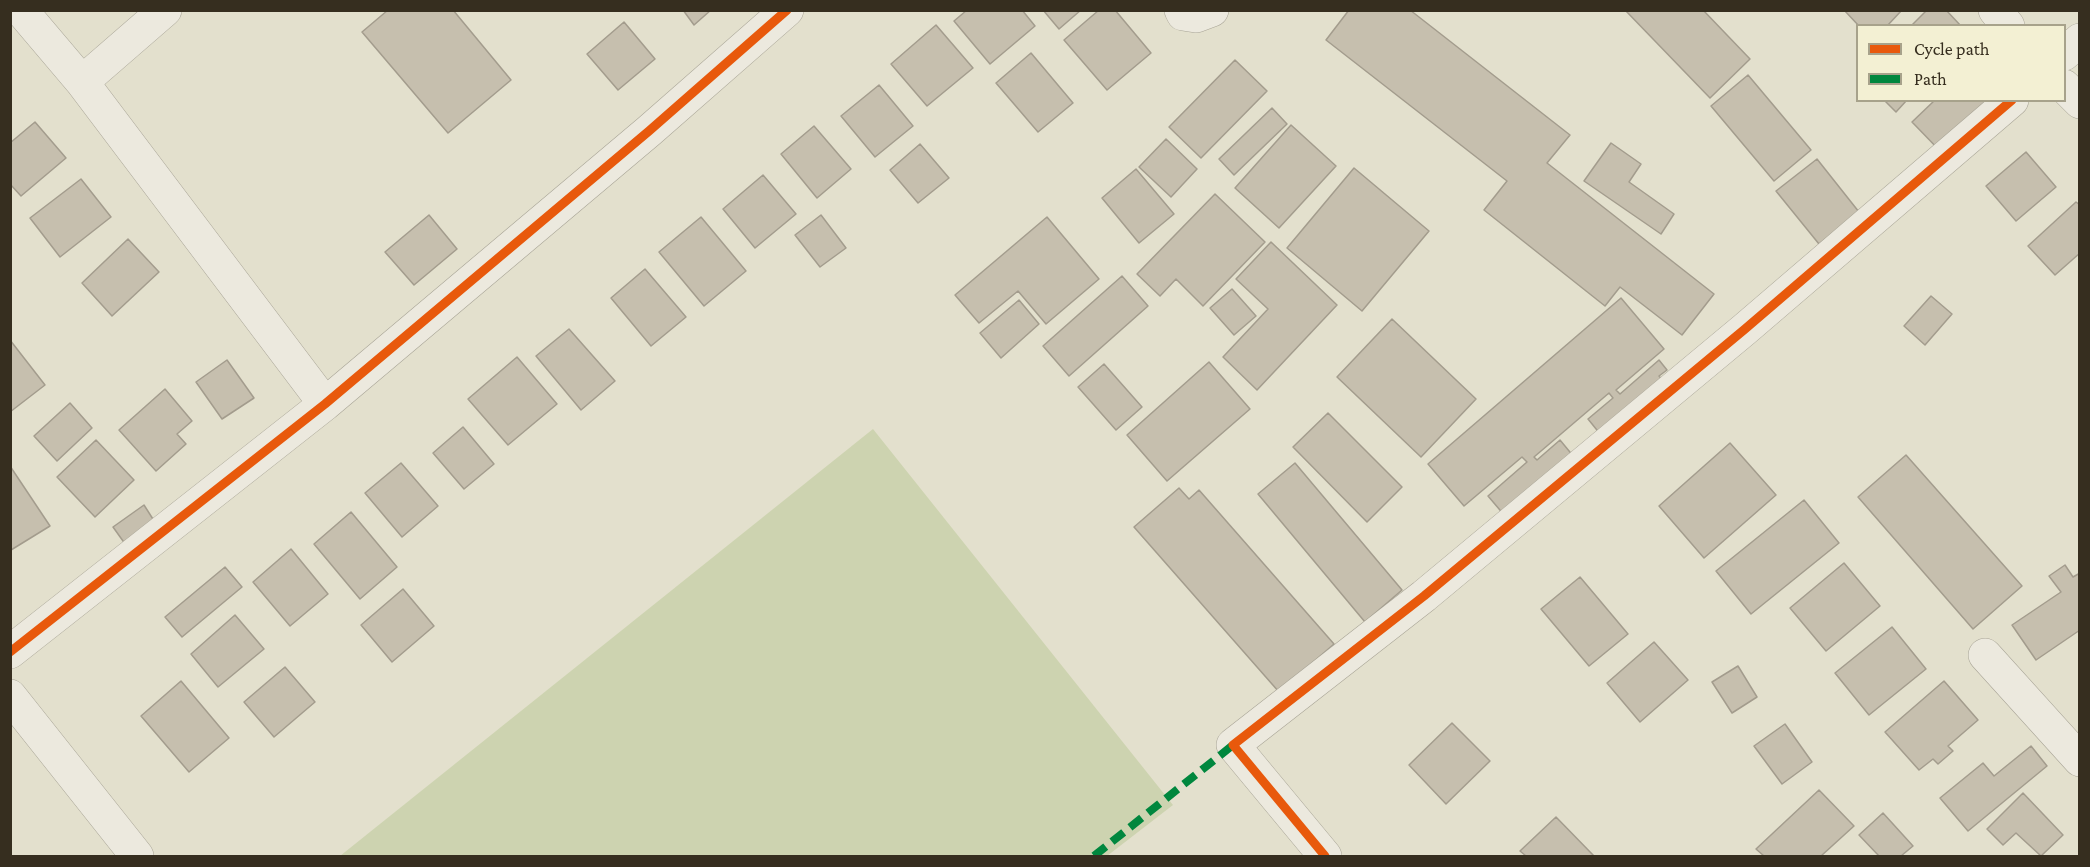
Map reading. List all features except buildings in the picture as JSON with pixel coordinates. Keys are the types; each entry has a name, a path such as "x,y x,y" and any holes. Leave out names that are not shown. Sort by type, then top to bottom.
{"street":[{"path":"21,10 82,81 325,404"},
{"path":"82,81 165,10"},
{"path":"10,651 325,404 650,131 787,10"},
{"path":"1181,10 1183,14 1196,16 1212,10"},
{"path":"1995,10 2006,24"},
{"path":"2066,52 2079,40"},
{"path":"2066,88 2079,102"},
{"path":"1325,856 1233,745 1433,589 1745,330 2010,102"},
{"path":"1985,655 2079,760"},
{"path":"10,696 137,856"}],"green space":[{"path":"873,429 1173,805 1107,856 340,856"}],"marked path":[{"path":"1094,856 1233,745"}],"cycle path":[{"path":"10,652 325,404 649,131 787,10"},
{"path":"1325,856 1233,745 1424,596 1745,329 2010,102"}]}
